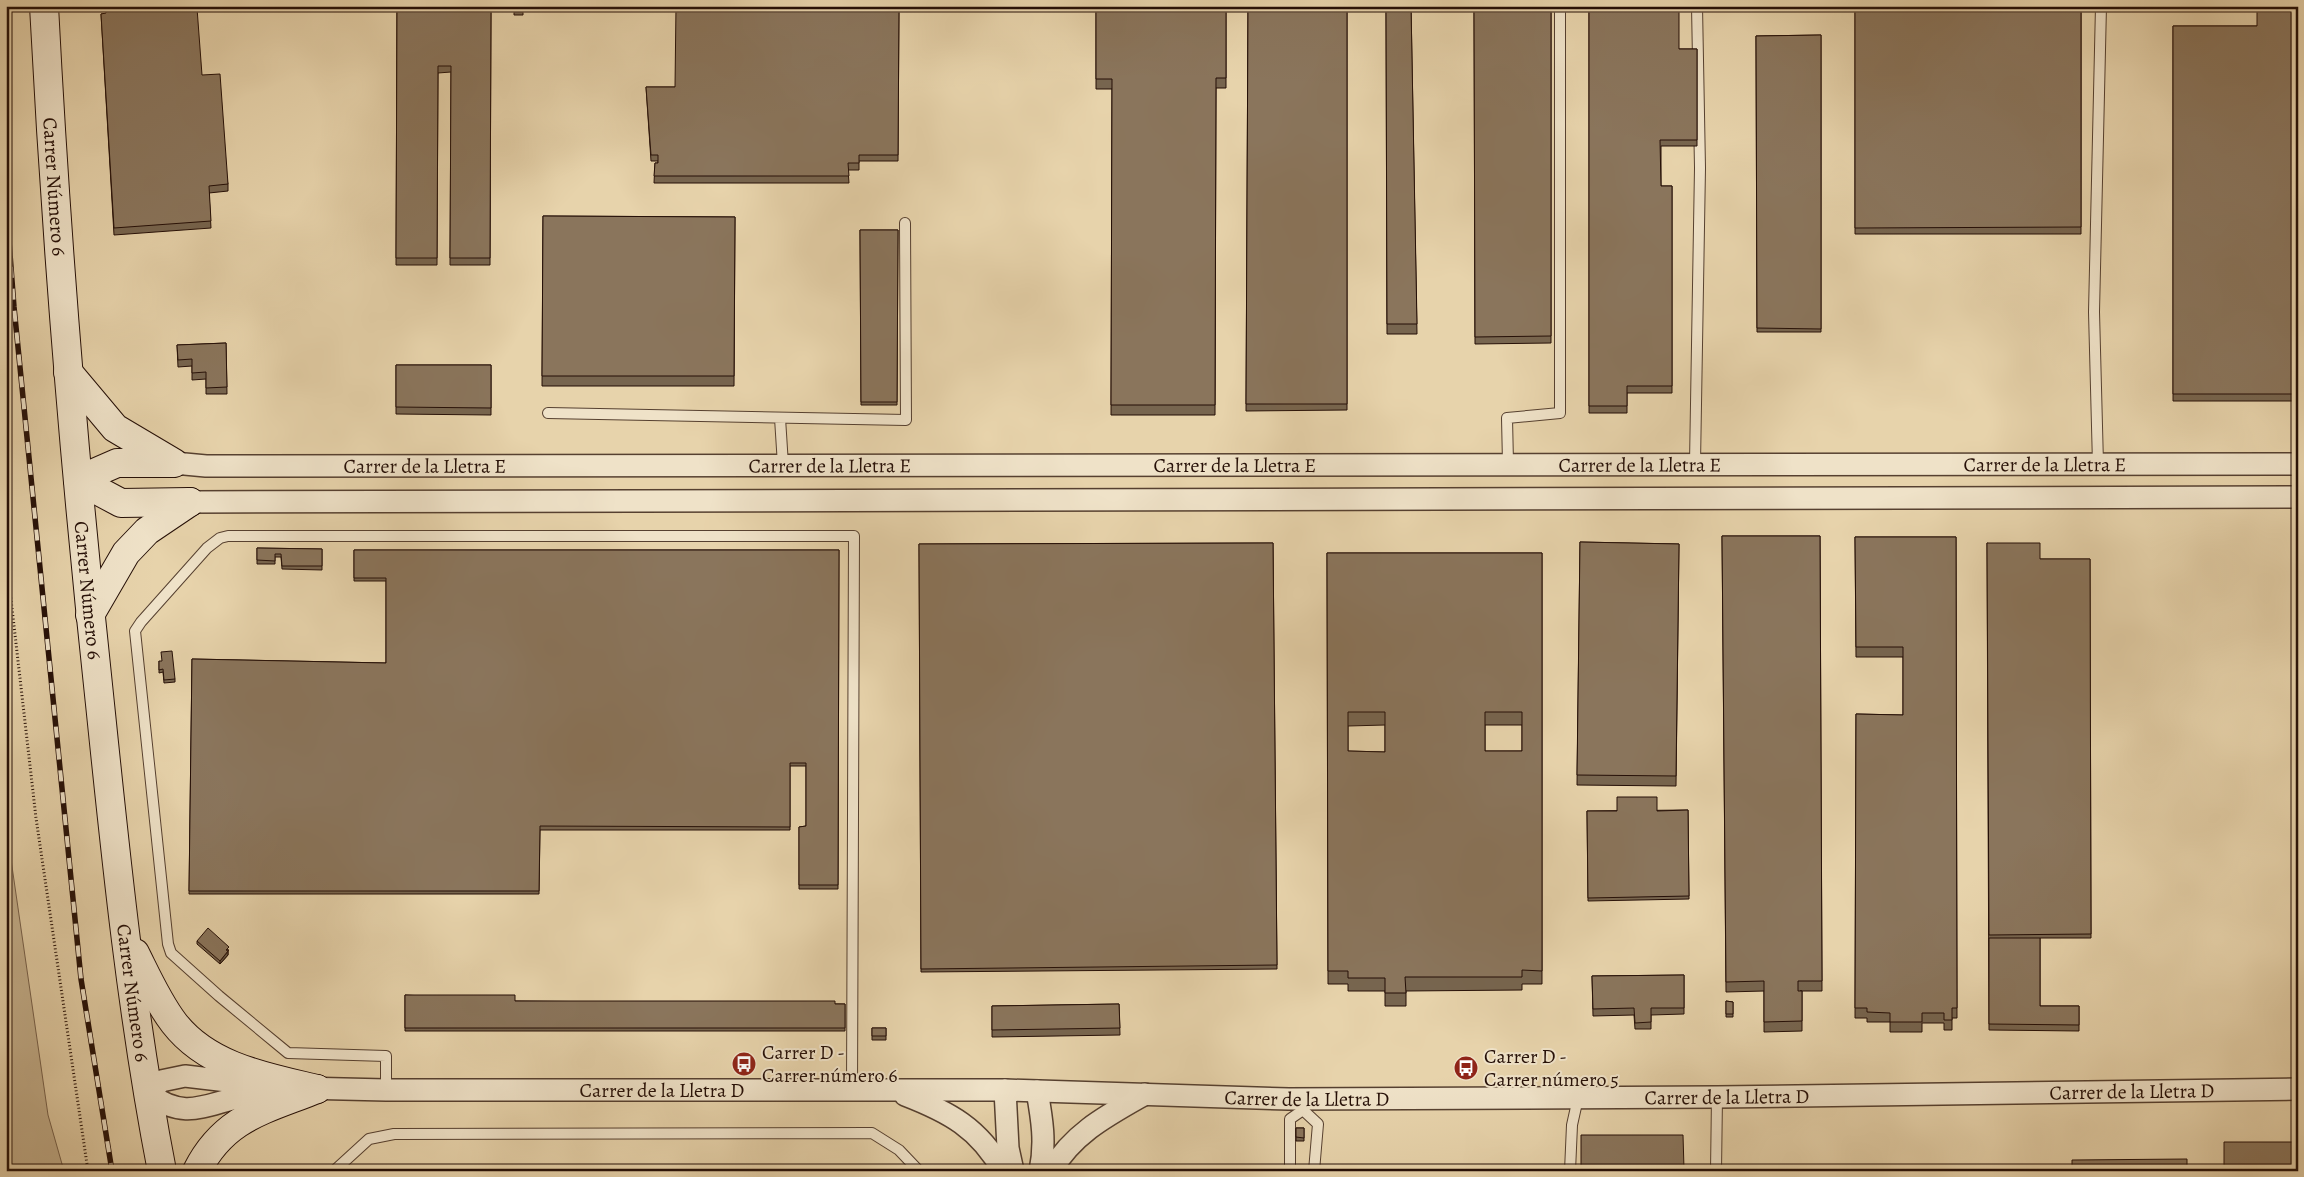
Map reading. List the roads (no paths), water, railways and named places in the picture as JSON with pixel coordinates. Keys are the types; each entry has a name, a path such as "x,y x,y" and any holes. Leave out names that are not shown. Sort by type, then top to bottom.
{"main road":[{"name":"Carrer Número 6","path":"44,6 68,372 90,615 124,931 148,1094 162,1171"},
{"path":"68,372 115,428 174,463"},
{"path":"78,480 117,463 174,463"},
{"path":"78,480 121,503 190,502"},
{"path":"90,615 126,553 147,531 190,502"},
{"path":"124,931 158,999 175,1025 195,1044 248,1073 317,1089"},
{"path":"196,1171 206,1152 224,1133 242,1119 317,1089"}],"street":[{"name":"Carrer de la Lletra E","path":"174,463 206,466 1508,463 2298,464"},
{"name":"Carrer de la Lletra E","path":"190,502 2298,497"},
{"path":"185,1076 317,1089 247,1095 199,1109 173,1108 162,1104 148,1094 161,1081 185,1076"},
{"name":"Carrer de la Lletra D","path":"317,1089 1006,1090 1145,1094 1303,1104 1578,1098 2298,1090"},
{"path":"1006,1090 1008,1148 1013,1171"},
{"path":"895,1091 943,1110 971,1129 992,1151 1003,1171"},
{"path":"1037,1091 1044,1136 1040,1171"},
{"path":"1052,1171 1073,1140 1095,1122 1145,1094"}],"lane":[{"path":"1508,463 1507,418 1560,414 1560,6"},
{"path":"1695,463 1700,168 1697,6"},
{"path":"2098,464 2094,312 2102,6"},
{"path":"548,412 906,420 905,223"},
{"path":"780,418 783,465"},
{"path":"386,1090 386,1056 288,1053 219,996 172,953 168,944 135,631 140,622 194,563 220,538 228,536 854,536 852,1091"},
{"path":"1716,1171 1717,1097"},
{"path":"1570,1171 1572,1125 1578,1098"},
{"path":"1290,1171 1290,1119 1303,1104 1318,1124 1314,1171"},
{"path":"334,1171 369,1140 394,1134 872,1133 899,1150 919,1171"}],"railway":[{"path":"6,201 14,307 81,979 112,1171"}],"place":[{"name":"Carrer D - Carrer número 6","path":"744,1064"},
{"name":"Carrer D - Carrer número 5","path":"1466,1068"}]}
